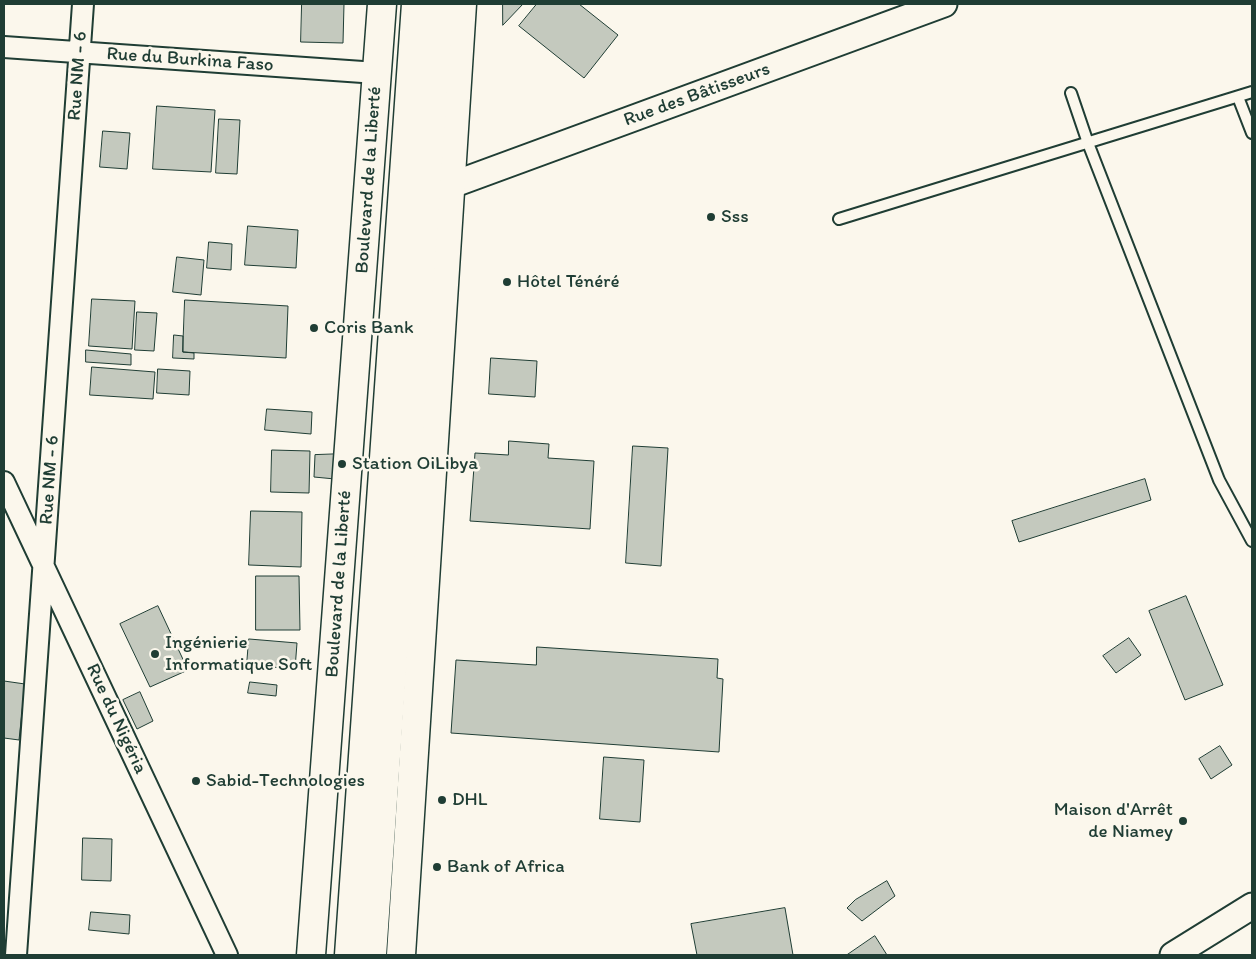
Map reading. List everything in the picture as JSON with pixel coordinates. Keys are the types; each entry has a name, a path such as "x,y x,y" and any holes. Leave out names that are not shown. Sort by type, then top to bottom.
{"main road":[{"name":"Boulevard de la Liberté","path":"311,955 382,4"},
{"name":"Boulevard de la Liberté","path":"349,955 416,4"},
{"path":"372,955 439,4"},
{"path":"401,955 462,4"}],"street":[{"name":"Rue NM - 6","path":"16,955 83,4"},
{"name":"Rue des Bâtisseurs","path":"449,186 944,4"},
{"name":"Rue du Burkina Faso","path":"4,47 377,73"},
{"name":"Rue du Nigéria","path":"4,482 227,955"},
{"path":"1174,955 1252,906"}],"lane":[{"path":"839,219 1252,92"},
{"path":"1071,93 1088,143 1219,480 1252,541"},
{"path":"1238,97 1252,133"}],"building":[{"path":"302,4 344,4 343,43 301,42"},
{"path":"503,4 523,4 503,25"},
{"path":"537,4 579,4 618,35 584,78 519,26"},
{"path":"157,106 215,110 211,172 153,169"},
{"path":"219,119 240,120 237,174 216,173"},
{"path":"103,131 130,133 127,169 100,167"},
{"path":"248,226 298,230 296,268 245,265"},
{"path":"209,242 232,244 231,270 207,268"},
{"path":"177,257 204,260 201,295 173,292"},
{"path":"92,299 135,301 132,349 89,346"},
{"path":"185,300 288,306 286,358 183,352"},
{"path":"137,312 157,313 154,351 135,350"},
{"path":"174,335 183,336 183,352 194,353 194,359 173,358"},
{"path":"86,350 131,354 131,365 86,362"},
{"path":"491,358 537,361 535,397 489,394"},
{"path":"92,367 155,372 153,399 90,395"},
{"path":"158,369 190,371 189,395 157,393"},
{"path":"267,409 312,412 311,434 265,430"},
{"path":"509,441 549,444 548,458 594,461 590,529 470,521 475,453 508,455"},
{"path":"633,446 668,448 661,566 626,563"},
{"path":"272,450 310,451 309,493 271,492"},
{"path":"343,454 335,479 314,477 315,455"},
{"path":"1145,479 1151,500 1019,542 1012,521"},
{"path":"251,511 302,512 301,567 249,565"},
{"path":"256,576 299,576 300,630 256,630"},
{"path":"1186,596 1223,685 1185,700 1149,611"},
{"path":"158,606 188,670 150,687 120,624"},
{"path":"1129,638 1141,655 1116,673 1103,656"},
{"path":"249,639 297,643 295,669 247,665"},
{"path":"537,647 718,659 717,678 723,679 719,752 451,733 456,660 536,665"},
{"path":"4,681 25,684 19,740 4,738"},
{"path":"250,682 277,685 276,696 248,693"},
{"path":"140,692 153,721 137,729 123,700"},
{"path":"1220,746 1232,765 1211,779 1199,759"},
{"path":"604,757 644,760 640,822 600,819"},
{"path":"83,838 112,839 111,881 82,880"},
{"path":"887,881 895,896 862,921 847,908 855,900"},
{"path":"785,908 793,955 697,955 691,924"},
{"path":"91,912 130,915 129,934 89,930"},
{"path":"875,936 887,955 847,955"}],"place":[{"name":"Sss","path":"711,217"},
{"name":"Hôtel Ténéré","path":"507,282"},
{"name":"Coris Bank","path":"314,328"},
{"name":"Station OiLibya","path":"342,464"},
{"name":"Ingénierie Informatique Soft","path":"155,654"},
{"name":"Sabid-Technologies","path":"196,781"},
{"name":"DHL","path":"442,800"},
{"name":"Maison d'Arrêt de Niamey","path":"1183,821"},
{"name":"Bank of Africa","path":"437,867"}]}
